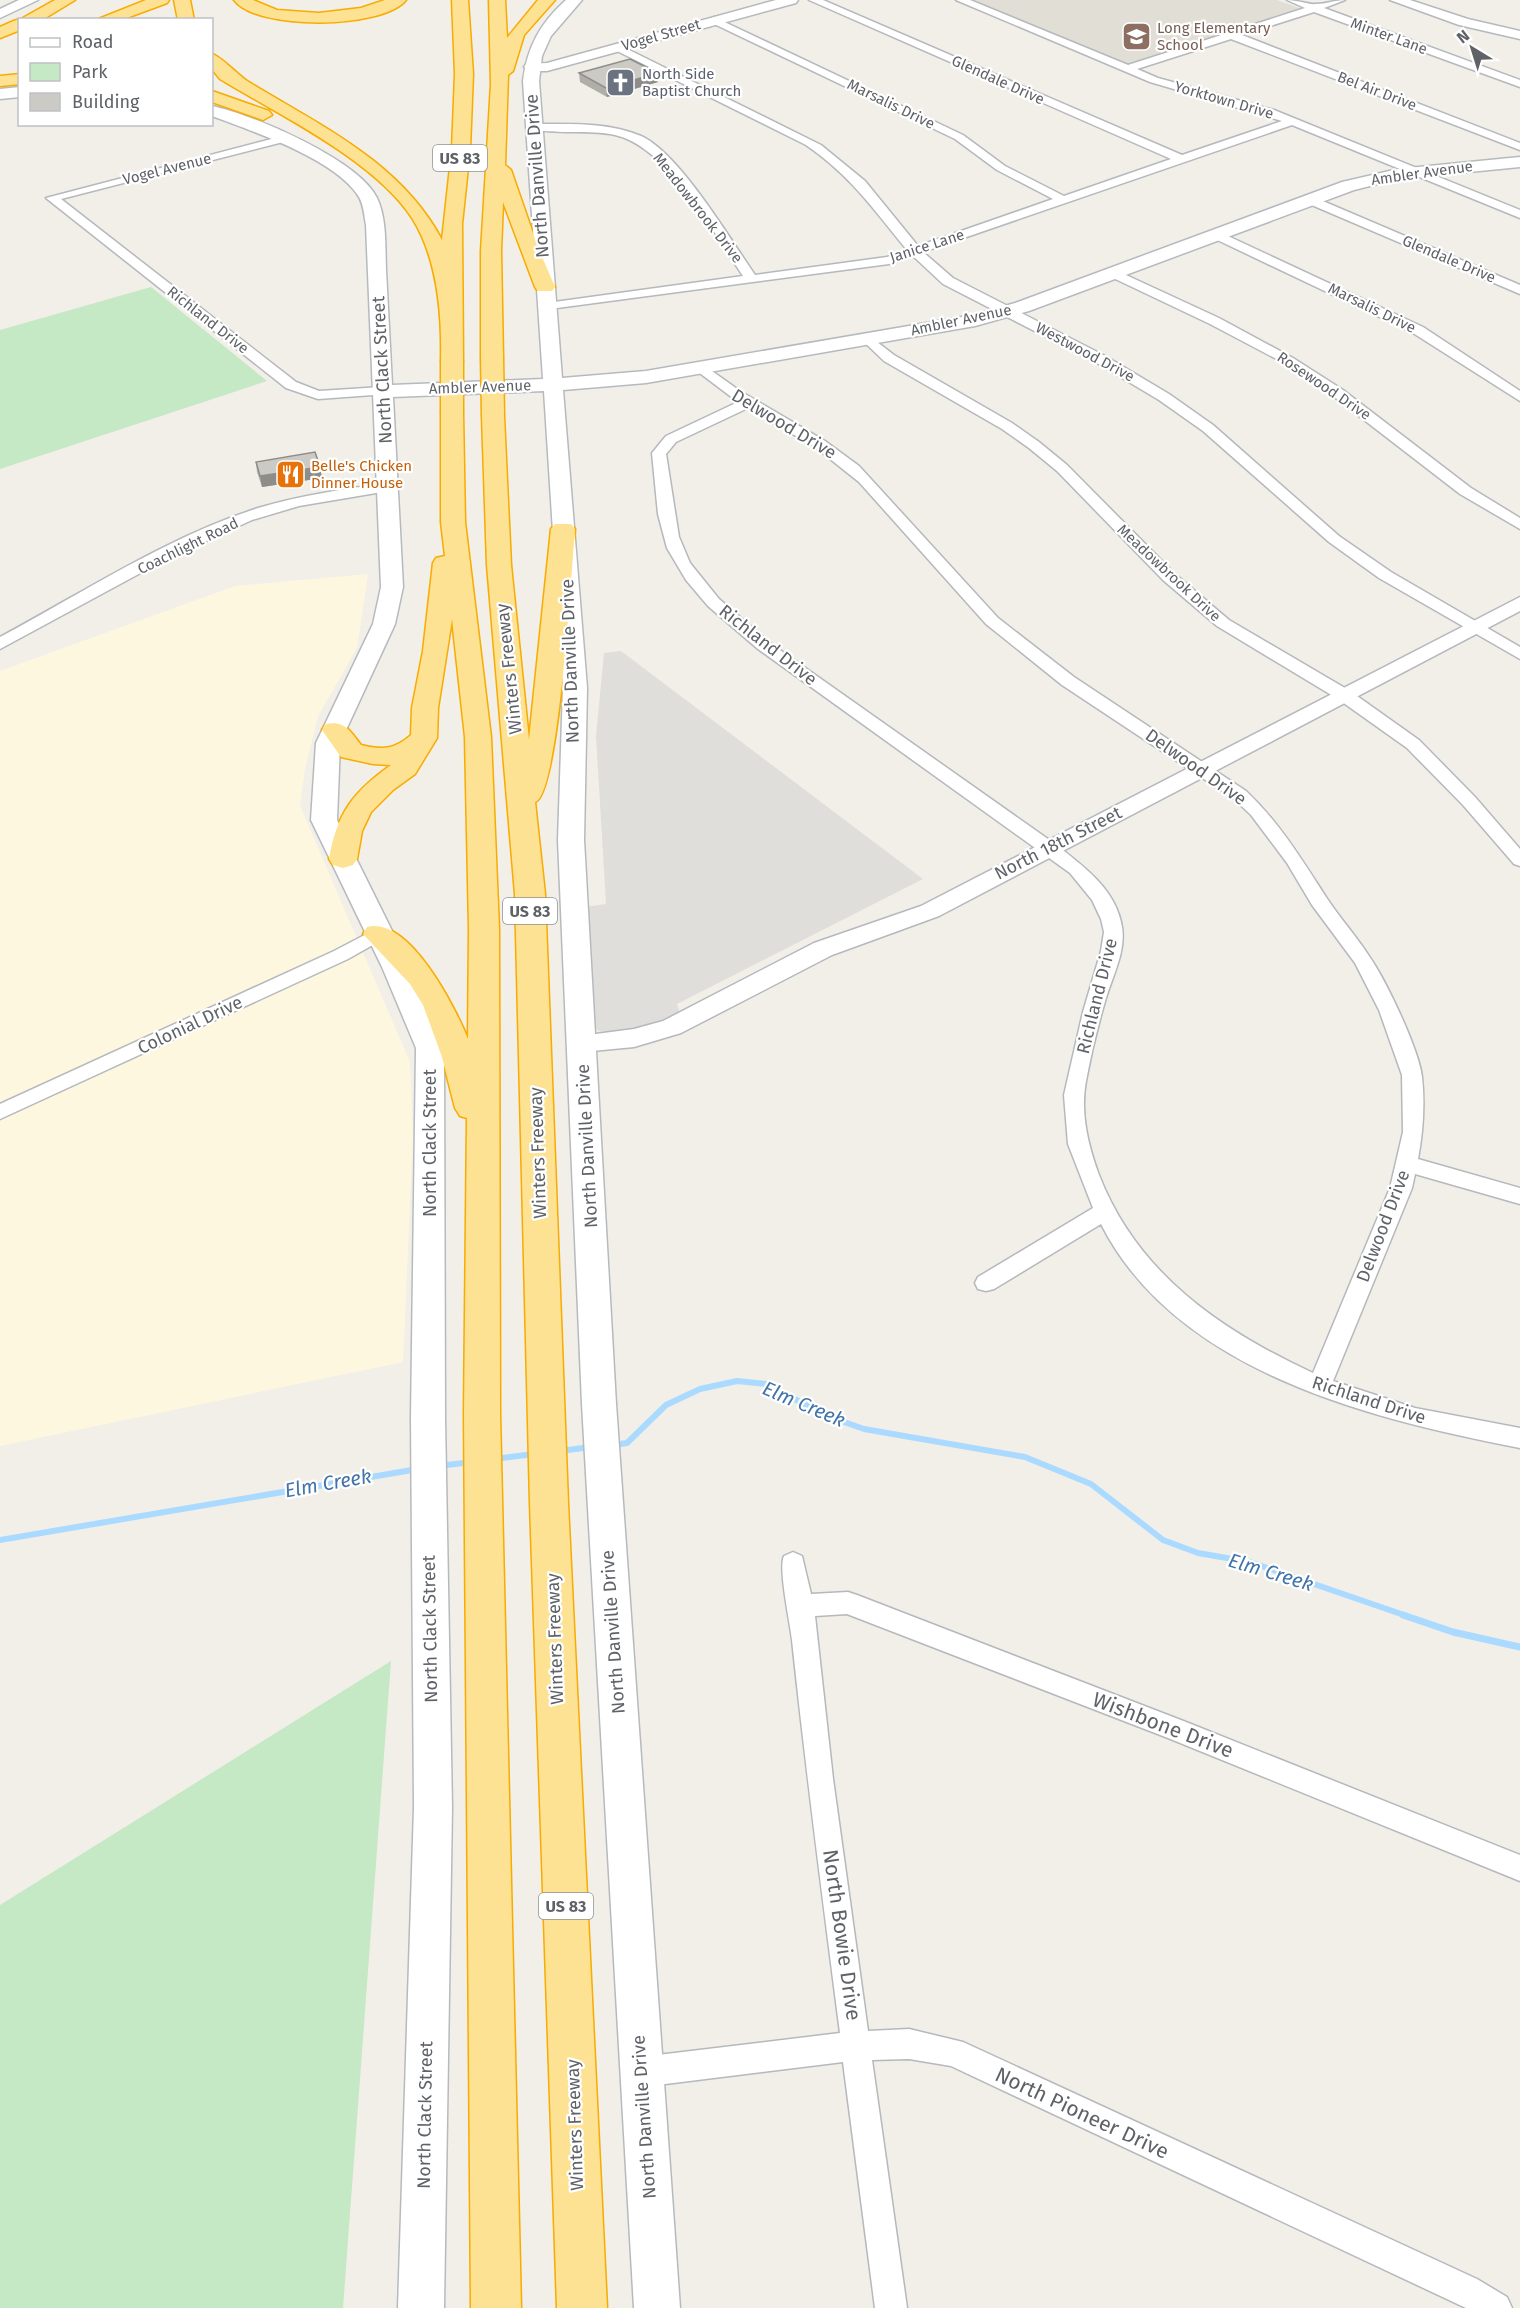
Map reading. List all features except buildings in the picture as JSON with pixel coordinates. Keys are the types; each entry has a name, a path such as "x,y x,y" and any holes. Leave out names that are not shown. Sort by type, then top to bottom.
{"highway":[{"path":"33,18 68,0"},
{"path":"110,18 161,0"},
{"path":"182,0 186,18"},
{"path":"242,0 254,8 270,13 316,17 345,16 369,11 398,0"},
{"name":"Winters Freeway","path":"460,0 464,74 461,149 452,224 450,315 453,522 478,737 484,928 482,1413 496,2308"},
{"name":"Winters Freeway","path":"497,0 500,84 491,251 493,416 499,565 530,894 549,1503 582,2308"},
{"path":"500,84 516,34 547,0"},
{"path":"0,33 18,25"},
{"path":"213,60 225,75 376,172 406,197 434,242 450,315"},
{"path":"0,81 18,79"},
{"path":"213,96 284,124 376,172"},
{"path":"496,149 546,297"},
{"path":"343,859 348,831 359,808 383,784 405,768 424,738 425,708 436,651 442,578 453,522"},
{"path":"524,823 544,732 563,529"},
{"path":"335,730 351,751 390,758 404,756 424,738"},
{"path":"378,934 422,978 448,1027 466,1084 483,1173"}],"main road":[{"path":"0,14 31,0"},
{"name":"North Danville Drive","path":"574,0 545,30 537,44 531,68 575,688 571,840 599,1404 657,2308"},
{"path":"0,94 18,92"},
{"name":"North Clack Street","path":"213,111 283,139 342,171 365,193 372,208 389,487 392,586 384,624 328,743 324,820 396,967 430,1048 428,1418 433,1807 421,2308"},
{"name":"Ambler Avenue","path":"382,391 554,385 646,377 868,339 1007,311 1375,178 1416,171 1520,162"}],"street":[{"name":"Vogel Street","path":"531,68 547,67 791,0"},
{"name":"Glendale Drive","path":"814,0 1182,159"},
{"name":"Yorktown Drive","path":"961,0 1154,80 1251,105 1520,214"},
{"name":"Minter Lane","path":"1293,0 1520,84"},
{"path":"1127,69 1340,0"},
{"path":"1397,0 1464,22 1520,35"},
{"name":"Marsalis Drive","path":"714,20 959,137 1001,168 1061,200"},
{"name":"Bel Air Drive","path":"1234,36 1520,147"},
{"name":"Westwood Drive","path":"617,47 810,143 830,156 860,183 925,264 948,280 1102,360 1164,397 1208,428 1334,539 1385,575 1520,654"},
{"name":"Janice Lane","path":"546,297 752,278 873,263 914,252 1292,121"},
{"name":"Meadowbrook Drive","path":"536,127 613,132 649,145 673,170 752,278"},
{"name":"Vogel Avenue","path":"51,198 283,139"},
{"name":"Richland Drive","path":"51,198 291,385 318,395 382,391"},
{"name":"Glendale Drive","path":"1311,200 1520,290"},
{"name":"Marsalis Drive","path":"1215,234 1418,330 1520,398"},
{"name":"Rosewood Drive","path":"1113,273 1224,326 1312,375 1476,498 1520,524"},
{"name":"Meadowbrook Drive","path":"868,339 889,358 1007,426 1034,445 1062,468 1169,577 1223,623 1344,695 1413,744 1520,860"},
{"name":"Delwood Drive","path":"702,368 719,385 747,403 841,457 864,479 992,621 1034,657 1240,795 1276,836 1363,961 1389,1010 1412,1075 1413,1132 1401,1188 1319,1386"},
{"name":"Richland Drive","path":"747,403 671,439 658,453 670,532 675,547 694,581 726,614 764,646 1049,848 1090,882 1106,908 1113,930 1110,953 1093,1008 1073,1094 1076,1144 1103,1212 1143,1269 1180,1307 1216,1332 1259,1357 1319,1386 1401,1414 1520,1438"},
{"name":"Coachlight Road","path":"0,644 199,537 248,517 302,501 389,487"},
{"name":"North 18th Street","path":"582,1042 634,1038 672,1027 823,949 930,911 1520,603"},
{"name":"Colonial Drive","path":"0,1112 341,955 378,934"},
{"path":"1407,1164 1520,1196"},
{"path":"986,1283 1103,1212"},
{"name":"North Bowie Drive","path":"793,1563 801,1606 820,1779 891,2308"},
{"name":"Wishbone Drive","path":"801,1606 848,1604 1177,1730 1520,1868"},
{"name":"North Pioneer Drive","path":"641,2072 857,2046 909,2044 953,2052 1466,2290 1496,2308"}],"shaded area":[{"name":"Long Elementary School","path":"968,0 1277,0 1302,9 1127,66"},
{"path":"368,574 357,648 318,716 305,769 300,806 410,1062 413,1135 403,1362 0,1446 0,671 235,586"},
{"path":"621,651 923,879 677,1004 680,1014 630,1030 604,1032 599,1031 591,1023 585,907 606,904 596,736 604,653"}],"green space":[{"path":"151,287 267,381 0,469 0,330"},
{"path":"391,1661 343,2308 0,2308 0,1905"}],"waterway":[{"name":"Elm Creek","path":"614,1445 627,1443 666,1405 700,1389 737,1381 766,1384 827,1416 864,1429 1025,1457 1091,1484 1163,1540 1198,1553 1250,1562 1407,1616"},
{"name":"Elm Creek","path":"561,1451 590,1447"},
{"name":"Elm Creek","path":"495,1459 534,1454"},
{"name":"Elm Creek","path":"439,1466 471,1462"},
{"name":"Elm Creek","path":"0,1540 418,1469"},
{"name":"Elm Creek","path":"1403,1615 1453,1632 1520,1647"}],"place":[{"name":"Long Elementary School","path":"1136,37"},
{"name":"North Side Baptist Church","path":"621,83"},
{"name":"Belle's Chicken Dinner House","path":"290,475"}]}
